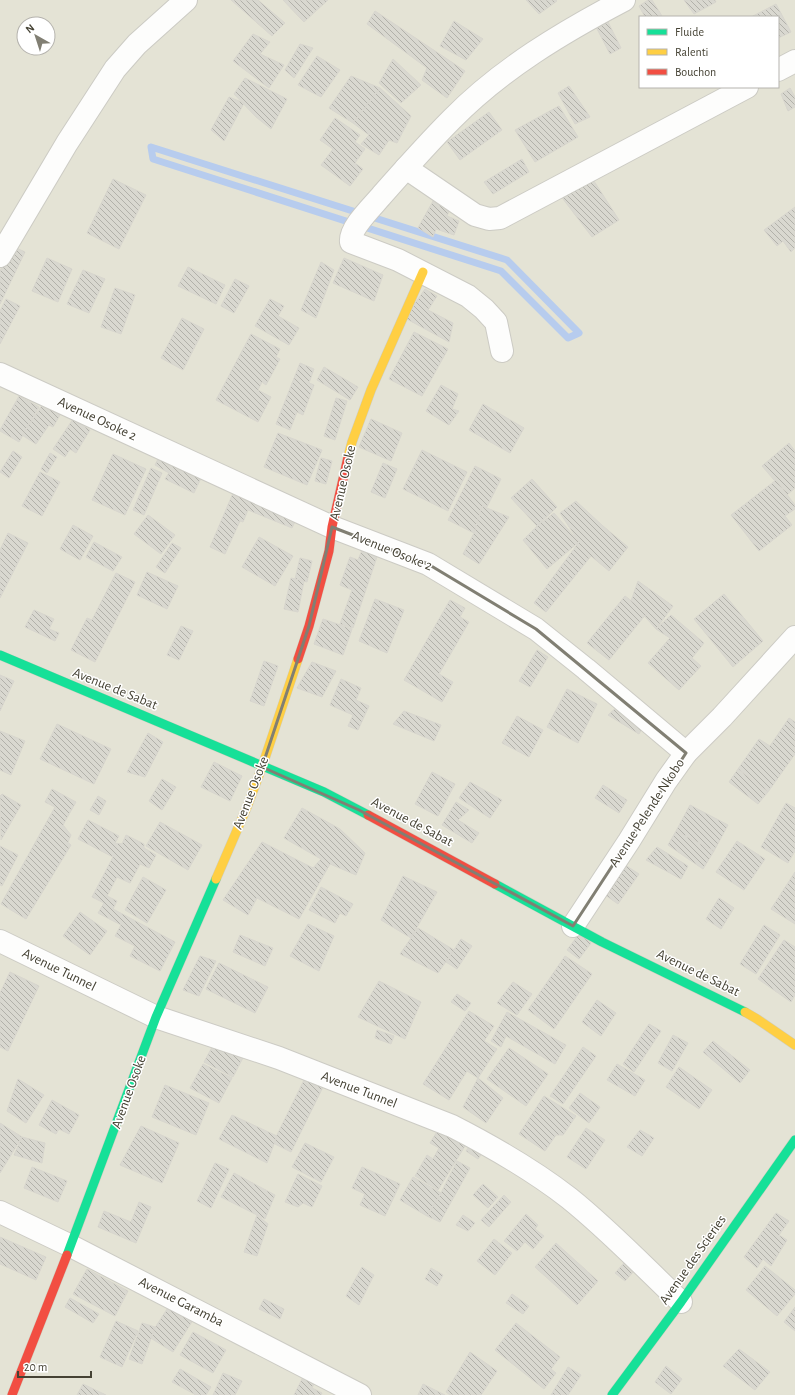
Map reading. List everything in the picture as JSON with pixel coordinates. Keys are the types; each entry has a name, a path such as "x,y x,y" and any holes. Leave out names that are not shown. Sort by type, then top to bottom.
{"street":[{"path":"0,256 81,119 115,69 138,44 186,0"},
{"path":"502,351 496,322 484,309 468,296 398,260 351,242 350,238 355,228 406,168 453,118 478,96 516,66 560,35 624,0"},
{"path":"779,69 795,61"},
{"path":"406,168 475,215 489,219 500,218 745,88"},
{"name":"Avenue Osoke","path":"12,1395 71,1246 156,1017 247,807 262,767 309,626 329,551 332,527 355,435 371,390 423,272"},
{"name":"Avenue Osoke 2","path":"0,374 332,527 428,564 536,629 586,669 686,754"},
{"name":"Avenue Pelende Nkobo","path":"573,926 629,841 666,781 686,754 785,648"},
{"name":"Avenue de Sabat","path":"0,655 324,792 602,942 737,1008 757,1019 795,1045"},
{"name":"Avenue Tunnel","path":"0,941 156,1017 279,1058 452,1126 518,1163 569,1198 592,1217 681,1302"},
{"name":"Avenue des Scieries","path":"612,1395 681,1302 795,1140"},
{"name":"Avenue Garamba","path":"0,1212 71,1246 360,1395"}],"highlighted area":[{"path":"332,527 428,564 536,629 686,753 573,926 359,810 262,767 309,626"}],"shaded area":[{"path":"0,0 795,0 795,1395 0,1395"}],"building":[{"path":"231,0 258,0 285,23 272,36"},
{"path":"283,0 328,0 304,22"},
{"path":"526,0 556,0 557,1 539,14"},
{"path":"648,0 652,0 662,16 644,16 639,6"},
{"path":"684,0 715,0 716,2 694,14"},
{"path":"776,4 791,32 779,38 779,16 753,16"},
{"path":"375,11 465,71 447,98 422,80 427,68 367,24"},
{"path":"606,18 621,48 610,54 595,25"},
{"path":"454,21 483,39 466,60 440,46"},
{"path":"253,34 270,42 260,54 284,65 269,88 233,61"},
{"path":"300,44 313,48 294,78 285,70"},
{"path":"317,56 340,70 321,97 298,85"},
{"path":"393,59 421,85 401,103 379,83"},
{"path":"351,76 380,88 353,123 329,108"},
{"path":"245,78 287,99 271,129 256,117 234,94"},
{"path":"569,86 590,117 575,124 558,93"},
{"path":"380,88 411,116 397,143 389,140 379,155 361,144 369,135 353,123"},
{"path":"790,88 795,97 795,107 788,111 781,94"},
{"path":"229,97 244,103 224,141 211,130"},
{"path":"559,106 578,137 535,162 515,130"},
{"path":"489,112 502,130 460,160 447,142"},
{"path":"335,118 360,135 355,142 365,149 355,163 363,169 350,186 321,165 333,149 320,140"},
{"path":"522,159 529,172 493,194 484,182"},
{"path":"592,178 619,220 592,237 560,195"},
{"path":"113,179 146,195 119,249 87,233"},
{"path":"433,201 449,211 447,216 459,221 454,235 436,229 433,237 418,228"},
{"path":"795,207 795,248 791,252 783,241 777,246 764,230"},
{"path":"12,246 25,252 0,304 0,271"},
{"path":"47,258 72,269 58,302 32,291"},
{"path":"344,258 383,275 374,301 333,283"},
{"path":"321,262 334,270 316,318 301,310"},
{"path":"188,267 225,285 216,304 178,286"},
{"path":"83,270 105,279 89,313 67,304"},
{"path":"235,279 249,286 234,313 221,306"},
{"path":"115,288 135,295 121,334 101,327"},
{"path":"425,289 437,296 428,310 453,323 449,342 405,318"},
{"path":"6,299 20,306 0,344 0,311"},
{"path":"270,299 284,306 278,316 299,328 289,345 255,326"},
{"path":"182,318 204,329 183,370 161,358"},
{"path":"414,332 448,349 422,396 389,379"},
{"path":"251,334 280,349 276,357 280,359 266,385 262,382 258,390 271,397 258,422 216,400"},
{"path":"300,363 314,369 309,383 314,385 303,415 297,412 290,430 276,424"},
{"path":"324,367 358,387 350,400 317,380"},
{"path":"441,385 458,394 452,409 459,411 449,425 426,411"},
{"path":"19,396 39,407 19,442 0,430"},
{"path":"336,398 347,401 335,440 324,436"},
{"path":"43,404 60,415 53,427 49,425 36,444 22,435"},
{"path":"483,404 524,428 510,453 469,430"},
{"path":"73,419 90,430 76,453 70,449 65,457 53,449"},
{"path":"371,419 402,433 391,461 359,447"},
{"path":"278,433 322,450 307,485 264,467"},
{"path":"789,443 795,451 795,488 787,495 762,466"},
{"path":"422,450 467,472 448,511 403,489"},
{"path":"13,451 22,457 9,478 0,472"},
{"path":"50,453 57,457 47,473 41,469"},
{"path":"161,453 203,474 194,493 165,479 169,473 155,465"},
{"path":"113,454 146,469 125,515 92,500"},
{"path":"321,458 332,461 326,484 315,481"},
{"path":"383,463 397,469 385,498 371,492"},
{"path":"475,466 501,479 474,533 448,520"},
{"path":"151,468 162,473 144,515 133,510"},
{"path":"40,472 60,482 42,516 22,506"},
{"path":"532,479 557,507 537,526 511,498"},
{"path":"776,480 795,505 795,509 785,516 792,525 759,551 731,515"},
{"path":"236,486 299,513 292,528 248,510 243,522 240,521 225,554 210,547"},
{"path":"576,501 628,547 609,571 591,556 546,612 534,603 579,542 560,513"},
{"path":"482,506 509,517 479,564 463,554 474,533"},
{"path":"554,513 579,542 547,569 523,540 537,526"},
{"path":"148,515 175,535 161,554 134,534"},
{"path":"73,525 93,536 80,560 60,549"},
{"path":"8,533 28,543 0,598 0,550"},
{"path":"259,537 293,556 275,586 242,567"},
{"path":"94,542 122,557 113,571 86,557"},
{"path":"172,543 181,548 165,573 156,567"},
{"path":"364,545 379,551 353,628 340,624 352,590 340,585 350,557 358,560"},
{"path":"300,558 312,561 307,582 295,579"},
{"path":"147,572 178,586 167,609 137,595"},
{"path":"116,573 135,582 95,662 71,650 87,618 92,620"},
{"path":"291,578 304,581 298,612 284,609"},
{"path":"638,581 673,606 656,629 631,601"},
{"path":"724,594 763,641 733,667 694,619"},
{"path":"625,596 647,613 609,660 587,643"},
{"path":"375,599 404,610 387,653 359,641"},
{"path":"450,600 465,608 460,617 469,622 439,674 453,682 442,702 404,680"},
{"path":"34,610 54,619 49,629 59,633 55,641 25,627"},
{"path":"671,615 704,643 692,658 701,666 679,690 648,663 670,638 656,629"},
{"path":"323,619 352,629 343,655 314,644"},
{"path":"181,626 193,631 179,660 167,655"},
{"path":"537,650 548,657 530,687 519,681"},
{"path":"264,661 278,666 264,706 250,701"},
{"path":"312,662 336,671 322,697 297,688"},
{"path":"0,675 14,681 0,711"},
{"path":"341,679 361,688 356,700 369,706 358,730 348,726 353,715 330,705"},
{"path":"567,689 597,704 578,743 547,727"},
{"path":"619,705 646,722 639,734 608,715"},
{"path":"404,711 441,725 434,741 393,724"},
{"path":"517,716 543,730 529,757 502,743"},
{"path":"789,718 795,722 795,754 768,792 738,769 759,739 770,746"},
{"path":"57,724 111,749 94,784 40,759"},
{"path":"0,731 25,741 11,775 0,770"},
{"path":"148,733 163,742 145,777 127,772"},
{"path":"214,762 242,776 230,801 201,787"},
{"path":"738,769 768,792 758,804 729,782"},
{"path":"432,772 455,784 438,816 415,804"},
{"path":"162,779 176,787 162,810 149,801"},
{"path":"470,782 502,800 490,818 459,798"},
{"path":"603,785 627,800 619,813 595,798"},
{"path":"52,789 76,802 63,825 71,835 68,842 71,845 26,919 1,904 55,807 45,802"},
{"path":"2,794 21,805 1,840 0,796"},
{"path":"98,796 106,801 99,815 90,810"},
{"path":"456,802 469,810 458,820 479,833 472,843 442,825"},
{"path":"786,803 795,808 795,851 788,863 761,847"},
{"path":"690,805 728,825 714,851 676,831"},
{"path":"302,808 340,829 365,853 356,875 330,864 299,919 257,898 248,915 223,900 262,842 313,868 321,859 284,838"},
{"path":"88,820 119,836 115,843 122,844 126,835 144,844 144,848 156,855 149,868 140,864 130,883 117,877 107,896 117,901 113,909 175,942 160,971 130,956 135,946 115,936 121,925 98,913 104,903 92,897 113,857 78,839"},
{"path":"160,822 202,845 188,870 146,846"},
{"path":"676,831 714,851 703,869 668,845"},
{"path":"737,841 765,859 744,890 716,872"},
{"path":"0,846 18,855 2,886 0,885"},
{"path":"657,847 688,866 681,879 646,860"},
{"path":"622,863 639,874 618,904 601,892"},
{"path":"795,872 795,924 771,909"},
{"path":"403,876 437,892 411,938 381,920"},
{"path":"143,877 166,890 147,923 125,910"},
{"path":"321,887 353,904 346,916 340,913 335,923 309,910"},
{"path":"719,898 734,908 721,929 706,919"},
{"path":"80,912 107,931 90,955 63,936"},
{"path":"308,924 334,936 319,971 290,956"},
{"path":"764,925 780,935 756,974 740,964"},
{"path":"418,928 454,950 438,973 400,954"},
{"path":"579,934 591,943 579,959 567,950"},
{"path":"240,935 273,948 265,966 233,952"},
{"path":"461,939 472,946 457,969 446,962"},
{"path":"784,940 795,947 795,995 791,1002 758,979"},
{"path":"200,956 216,961 199,996 183,990"},
{"path":"565,956 592,974 554,1029 528,1010"},
{"path":"219,963 268,987 255,1013 206,989"},
{"path":"10,972 39,986 8,1051 0,1047 0,993"},
{"path":"379,981 421,1002 405,1039 358,1017"},
{"path":"513,982 532,994 517,1015 497,1003"},
{"path":"457,994 471,1003 465,1011 451,1002"},
{"path":"597,1000 616,1013 601,1036 582,1022"},
{"path":"469,1011 494,1026 484,1041 497,1049 478,1078 467,1071 449,1100 423,1084"},
{"path":"507,1012 566,1045 555,1064 506,1036 501,1047 491,1041"},
{"path":"649,1024 661,1031 634,1072 623,1064"},
{"path":"377,1030 394,1036 391,1044 375,1038"},
{"path":"673,1035 688,1043 672,1071 658,1063"},
{"path":"217,1038 246,1052 233,1077 204,1062"},
{"path":"713,1041 750,1070 740,1083 703,1052"},
{"path":"583,1047 596,1056 563,1104 550,1096"},
{"path":"509,1048 548,1074 526,1106 487,1079"},
{"path":"203,1064 232,1078 219,1103 190,1088"},
{"path":"617,1064 645,1080 635,1096 607,1080"},
{"path":"679,1067 712,1090 699,1109 666,1087"},
{"path":"306,1076 324,1085 291,1152 273,1143"},
{"path":"478,1078 503,1098 486,1123 463,1107"},
{"path":"18,1079 44,1095 26,1123 7,1111"},
{"path":"165,1085 209,1103 196,1135 152,1117"},
{"path":"580,1093 600,1107 589,1123 569,1108"},
{"path":"544,1096 576,1116 563,1135 556,1135 545,1151 519,1134"},
{"path":"52,1100 79,1115 69,1134 59,1129 56,1134 39,1125"},
{"path":"232,1115 277,1136 267,1163 219,1139"},
{"path":"0,1123 22,1137 0,1173"},
{"path":"141,1126 179,1143 162,1183 120,1165"},
{"path":"586,1128 605,1140 586,1169 567,1157"},
{"path":"438,1130 465,1146 438,1190 415,1176 427,1155 433,1159 439,1148 430,1143"},
{"path":"640,1130 654,1138 642,1156 627,1147"},
{"path":"22,1137 45,1143 42,1163 14,1155"},
{"path":"474,1140 486,1148 478,1159 466,1151"},
{"path":"305,1143 334,1157 321,1182 292,1167"},
{"path":"457,1161 470,1168 440,1222 427,1216 441,1193"},
{"path":"215,1163 229,1169 211,1208 197,1201"},
{"path":"32,1167 67,1181 58,1202 24,1188"},
{"path":"362,1167 400,1184 385,1216 360,1205 365,1194 352,1188"},
{"path":"234,1173 275,1195 265,1219 221,1197"},
{"path":"298,1174 322,1186 312,1207 303,1203 298,1207 285,1202"},
{"path":"413,1177 441,1193 427,1216 400,1200"},
{"path":"483,1184 498,1197 488,1208 473,1195"},
{"path":"504,1195 511,1202 489,1227 481,1220"},
{"path":"139,1202 151,1207 136,1243 98,1227 104,1211 131,1222"},
{"path":"776,1213 789,1221 779,1235 787,1240 771,1266 763,1259 757,1268 744,1257"},
{"path":"526,1214 538,1225 535,1229 544,1236 533,1249 525,1242 517,1251 504,1241"},
{"path":"257,1215 268,1224 257,1256 244,1252"},
{"path":"463,1215 475,1223 468,1231 456,1225"},
{"path":"0,1237 46,1257 36,1280 0,1264"},
{"path":"494,1239 512,1253 495,1275 477,1261"},
{"path":"556,1243 598,1281 577,1305 535,1267"},
{"path":"624,1263 634,1271 625,1281 615,1273"},
{"path":"765,1266 795,1290 795,1294 777,1316 746,1290"},
{"path":"362,1267 374,1275 359,1305 346,1296"},
{"path":"431,1268 443,1275 437,1286 425,1279"},
{"path":"87,1269 128,1291 115,1316 73,1294"},
{"path":"512,1294 529,1306 523,1314 506,1303"},
{"path":"70,1298 99,1314 93,1323 65,1307"},
{"path":"264,1299 284,1309 280,1319 259,1309"},
{"path":"169,1306 193,1320 173,1352 149,1337"},
{"path":"795,1307 795,1331 784,1322"},
{"path":"116,1321 138,1331 122,1367 100,1357"},
{"path":"142,1323 155,1327 142,1364 129,1359"},
{"path":"516,1323 560,1357 551,1369 556,1373 544,1389 495,1350"},
{"path":"193,1332 226,1350 213,1373 180,1355"},
{"path":"739,1349 770,1372 755,1390 723,1366"},
{"path":"470,1352 497,1371 481,1395 450,1395 446,1392"},
{"path":"666,1366 682,1379 671,1394 655,1382"},
{"path":"568,1367 581,1375 568,1395 551,1395"},
{"path":"180,1369 211,1387 206,1395 196,1395 172,1382"},
{"path":"223,1373 242,1381 235,1395 213,1395"},
{"path":"305,1373 316,1379 312,1388 322,1393 321,1395 294,1395"},
{"path":"83,1384 106,1395 77,1395"},
{"path":"423,1384 445,1395 418,1395"}],"waterway":[{"path":"151,147 507,260 579,333 568,338 501,271 153,159 151,147"}],"traffic: fast":[{"path":"0,655 324,792 368,815"},
{"path":"67,1255 156,1017 216,879"},
{"path":"495,884 602,942 745,1012"},
{"path":"612,1395 681,1302 795,1140"}],"traffic: slow":[{"path":"348,457 371,390 423,272"},
{"path":"216,879 247,807 262,767 298,659"},
{"path":"745,1012 795,1045"}],"traffic: jam":[{"path":"298,659 309,626 329,551 332,527 348,457"},
{"path":"368,815 495,884"},
{"path":"12,1395 67,1255"}]}
